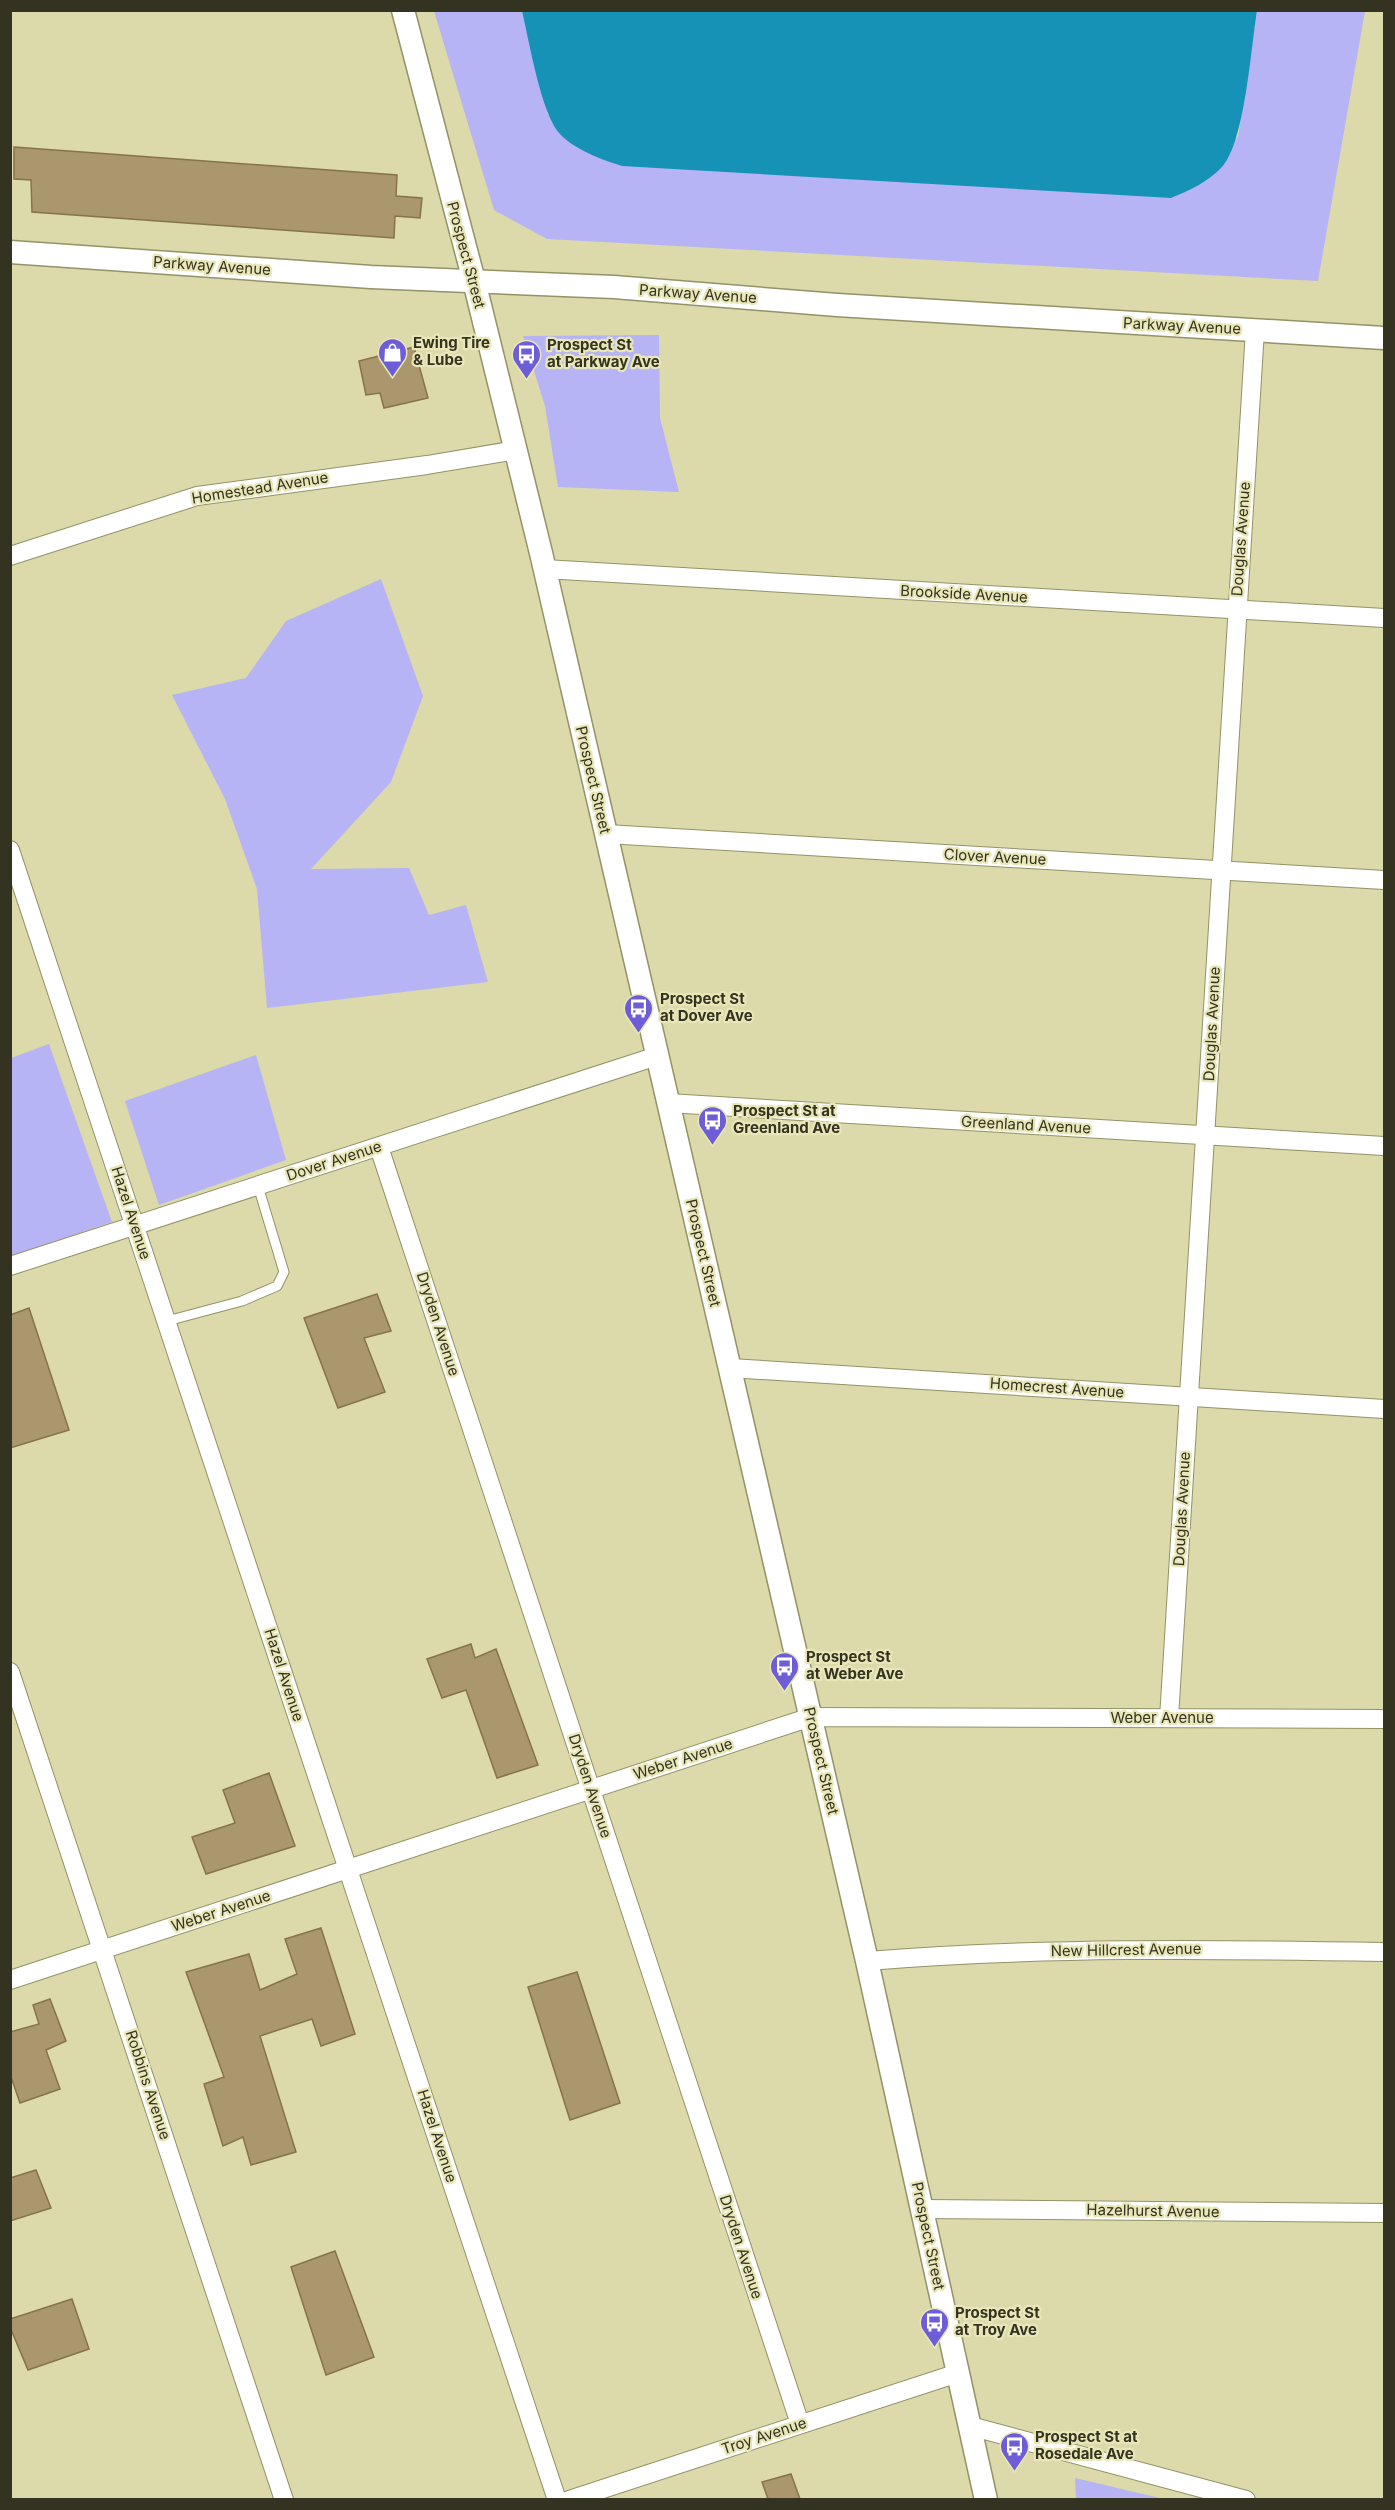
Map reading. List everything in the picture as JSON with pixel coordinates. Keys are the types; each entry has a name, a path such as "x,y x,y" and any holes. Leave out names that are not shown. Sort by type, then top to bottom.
{"street":[{"name":"Prospect Street","path":"403,10 474,281 544,569 867,1961 986,2499"},
{"name":"Parkway Avenue","path":"10,252 371,278 614,287 860,306 1384,339"},
{"name":"Douglas Avenue","path":"1169,1718 1255,330"},
{"name":"Homestead Avenue","path":"10,556 197,495 427,465 516,450"},
{"name":"Brookside Avenue","path":"544,569 1384,618"},
{"name":"Clover Avenue","path":"606,834 1384,880"},
{"name":"Hazel Avenue","path":"10,850 557,2499"},
{"name":"Dover Avenue","path":"10,1266 657,1056"},
{"name":"Greenland Avenue","path":"668,1103 1384,1146"},
{"name":"Dryden Avenue","path":"380,1147 800,2424"},
{"name":"Homecrest Avenue","path":"730,1368 1384,1408"},
{"name":"Robbins Avenue","path":"10,1671 284,2499"},
{"name":"Weber Avenue","path":"10,1980 811,1717 1384,1719"},
{"name":"New Hillcrest Avenue","path":"867,1961 1049,1950 1175,1948 1384,1952"},
{"name":"Hazelhurst Avenue","path":"922,2209 1384,2213"},
{"name":"Troy Avenue","path":"569,2499 958,2373"},
{"path":"970,2426 1246,2499"}],"lane":[{"path":"167,1321 242,1301 277,1286 284,1272 258,1186"}],"shaded area":[{"path":"522,10 1257,11 1242,116 1230,155 1211,177 1171,198 622,166 581,150 566,140 553,124 541,94"},
{"path":"434,11 522,11 548,115 1171,198 1238,137 1257,11 1365,11 1318,281 547,239 494,210"},
{"path":"659,335 660,418 679,492 558,487 545,406 523,336"},
{"path":"381,579 423,696 391,782 311,869 409,868 429,915 466,905 488,982 267,1008 257,889 225,799 172,695 246,678 286,621"},
{"path":"49,1044 112,1222 11,1256 11,1058"},
{"path":"256,1055 286,1160 159,1205 125,1101"},
{"path":"1075,2478 1164,2499 1076,2499"}],"building":[{"path":"14,147 397,175 396,196 422,198 420,218 395,216 394,238 32,212 31,180 14,179"},
{"name":"Ewing Tire & Lube","path":"414,347 428,398 384,408 380,393 366,395 359,361"},
{"path":"377,1294 391,1331 364,1338 385,1392 338,1408 304,1318"},
{"path":"29,1308 69,1430 10,1448 10,1315"},
{"path":"471,1644 475,1658 496,1649 538,1765 497,1778 466,1690 442,1698 427,1659"},
{"path":"269,1773 295,1846 206,1874 192,1837 235,1823 223,1790"},
{"path":"321,1928 355,2034 321,2046 312,2019 260,2036 296,2152 251,2165 243,2137 223,2146 204,2084 224,2077 186,1972 249,1954 260,1990 297,1974 285,1939"},
{"path":"577,1972 620,2103 570,2120 528,1987"},
{"path":"50,1999 66,2041 46,2050 60,2089 20,2103 10,2074 10,2032 39,2024 33,2005"},
{"path":"36,2170 51,2208 10,2221 10,2178"},
{"path":"335,2251 374,2357 326,2375 291,2267"},
{"path":"72,2299 89,2349 28,2370 10,2327 10,2319"},
{"path":"791,2474 800,2499 768,2499 762,2482"}],"place":[{"name":"Ewing Tire & Lube","path":"392,378"},
{"name":"Prospect St at Parkway Ave","path":"526,380"},
{"name":"Prospect St at Dover Ave","path":"639,1034"},
{"name":"Prospect St at Greenland Ave","path":"712,1146"},
{"name":"Prospect St at Weber Ave","path":"785,1692"},
{"name":"Prospect St at Troy Ave","path":"934,2348"},
{"name":"Prospect St at Rosedale Ave","path":"1014,2472"}]}
